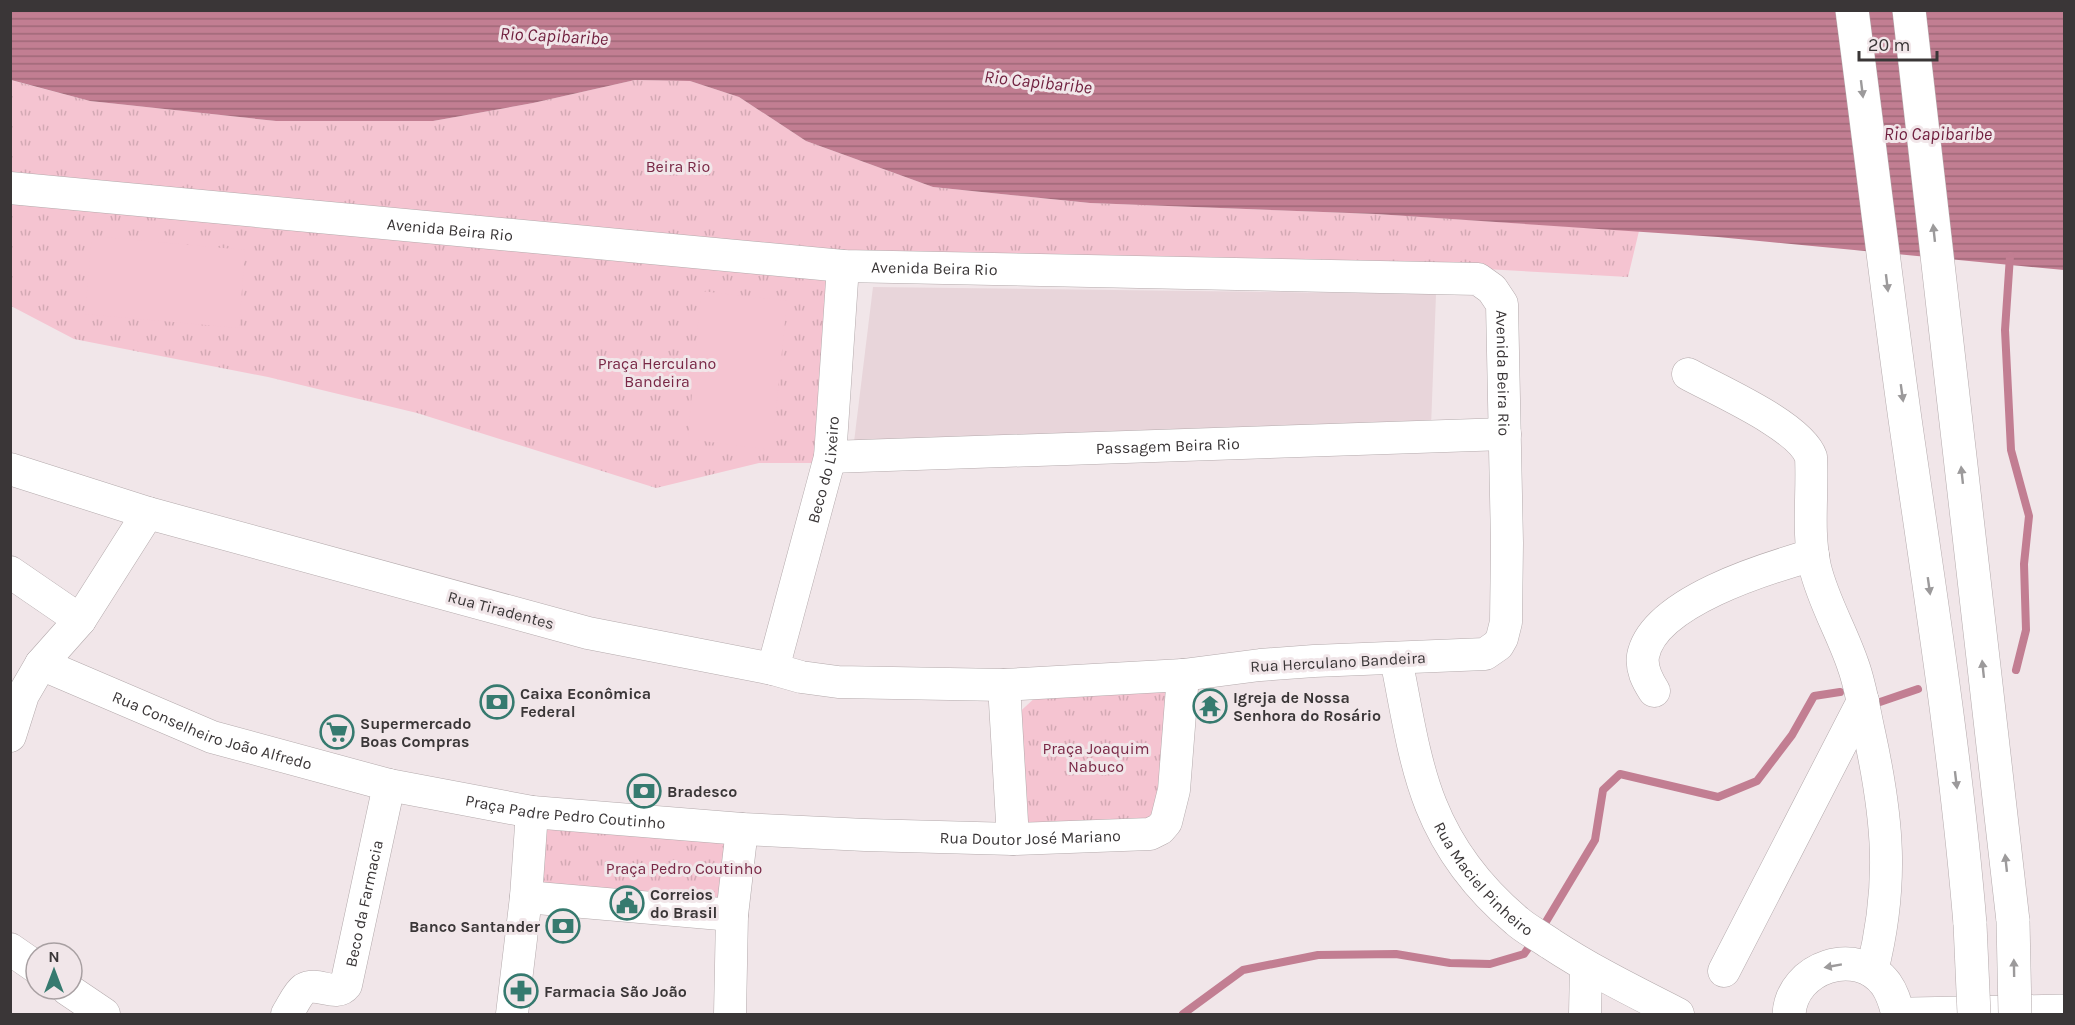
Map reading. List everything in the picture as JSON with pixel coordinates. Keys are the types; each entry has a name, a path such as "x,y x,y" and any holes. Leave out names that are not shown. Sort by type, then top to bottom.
{"main road":[{"path":"1852,10 1893,336 1962,823 1974,1014"},
{"path":"1909,10 2013,921 2015,1014"},
{"path":"1789,1014 1796,991 1806,977 1821,968 1838,964 1856,964 1872,971 1885,982 1890,990 1898,1014"},
{"path":"1912,1014 2064,1011"}],"street":[{"name":"Avenida Beira Rio","path":"10,188 843,266 1478,279 1492,290 1502,304 1506,622 1503,638 1493,650"},
{"name":"Beco do Lixeiro","path":"773,669 830,456 843,266"},
{"path":"1688,374 1800,439 1811,457 1813,555 1821,583 1854,666 1884,804 1887,841 1884,909 1881,937 1872,971"},
{"name":"Passagem Beira Rio","path":"830,456 1505,434"},
{"name":"Rua Tiradentes","path":"10,469 148,513 588,633 773,669 801,677 838,682 1004,685"},
{"path":"10,736 23,694 41,664 80,620 148,513"},
{"path":"1654,691 1643,667 1643,657 1654,633 1666,621 1695,600 1733,580 1813,555"},
{"path":"10,572 80,620"},
{"name":"Rua Herculano Bandeira","path":"1183,675 1260,665 1485,654 1493,650"},
{"name":"Rua Maciel Pinheiro","path":"1396,659 1418,761 1430,803 1444,835 1459,858 1483,887 1518,922 1586,967 1678,1014"},
{"name":"Rua Conselheiro João Alfredo","path":"41,664 212,737 389,785"},
{"path":"1013,839 1004,685 1183,675"},
{"name":"Rua Doutor José Mariano","path":"742,829 1013,839 1150,834 1160,829 1166,822 1174,790 1183,675"},
{"path":"1724,971 1863,701"},
{"name":"Praça Padre Pedro Coutinho","path":"389,785 532,812 742,829"},
{"name":"Beco da Farmacia","path":"287,1014 300,993 306,988 337,991 346,985 389,785"},
{"path":"512,1014 526,897 532,812"},
{"path":"730,1014 732,915 742,829"},
{"path":"526,897 732,915"},
{"path":"10,949 24,959"},
{"path":"1585,1014 1586,967"},
{"path":"84,1000 104,1014"}],"shaded area":[{"path":"873,287 1436,294 1431,427 854,442"}],"green space":[{"name":"Beira Rio","path":"10,80 90,101 276,121 433,121 533,103 635,80 690,81 739,97 806,141 933,187 1090,203 1376,214 1639,231 1628,277 1466,268 843,266 11,192"},
{"name":"Praça Herculano Bandeira","path":"10,203 829,275 821,463 759,463 656,488 417,413 268,377 74,339 11,306"},
{"path":"92,236 245,250 239,328 85,314"},
{"path":"701,291 787,301 772,450 688,439"},
{"name":"Praça Joaquim Nabuco","path":"1162,683 1172,701 1157,819 1024,825 1014,717 1038,695"},
{"name":"Praça Pedro Coutinho","path":"532,812 742,829 732,915 526,897"}],"water":[{"name":"Rio Capibaribe","path":"10,11 2064,11 2064,270 1718,237 1376,214 1090,203 933,187 806,141 739,97 690,81 635,80 533,103 433,121 276,121 90,101 11,80"}],"waterway":[{"path":"2010,256 2005,330 2011,450 2029,516 2024,564 2026,630 2016,670"},
{"path":"1880,702 1918,689"},
{"path":"1541,930 1595,840 1603,790 1620,774 1718,797 1757,781 1792,735 1814,696 1840,692"},
{"path":"1183,1014 1243,970 1318,955 1396,954 1450,963 1490,964 1524,954 1534,940"}],"place":[{"name":"Caixa Econômica Federal","path":"497,702"},
{"name":"Igreja de Nossa Senhora do Rosário","path":"1210,706"},
{"name":"Supermercado Boas Compras","path":"337,732"},
{"name":"Bradesco","path":"644,791"},
{"name":"Correios do Brasil","path":"627,903"},
{"name":"Banco Santander","path":"563,926"},
{"name":"Farmacia São João","path":"521,991"}]}
